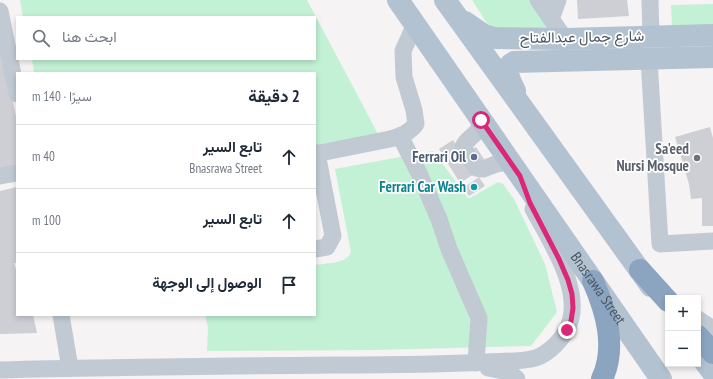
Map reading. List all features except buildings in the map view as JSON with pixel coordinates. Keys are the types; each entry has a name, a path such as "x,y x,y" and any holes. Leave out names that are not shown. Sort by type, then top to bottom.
{"highway":[{"path":"640,270 665,298"},
{"path":"593,281 601,299 609,328 608,361 602,379"},
{"path":"701,339 713,353"}],"main road":[{"name":"Bnasrawa Street","path":"398,0 477,128 509,167 593,281 661,379"},
{"name":"شارع جمال عبدالفتاح","path":"451,9 484,35 495,38 565,39 713,35"},
{"path":"451,9 665,306"},
{"path":"507,38 503,51 511,63"},
{"name":"شارع جمال عبدالفتاح","path":"522,107 508,74 508,67 511,63 713,57"},
{"path":"701,356 713,373"}],"street":[{"path":"538,0 565,39"},
{"path":"551,18 558,0"},
{"path":"650,0 651,36"},
{"path":"0,11 16,89"},
{"path":"316,250 328,247 333,236 316,153 400,136 410,131 416,124 414,110 404,77 403,51 414,24"},
{"path":"649,59 660,244 713,241"},
{"path":"0,370 436,365 532,359 540,356 550,350 567,330 571,321 573,303 572,294 559,259 530,203 509,167 483,169 476,168 463,147 477,128"},
{"path":"400,136 418,171 439,219 449,249 479,318 476,362"},
{"path":"0,176 16,173"},
{"path":"606,223 673,295"},
{"path":"61,316 70,368"},
{"path":"701,321 713,329"},
{"path":"436,365 500,369 509,372 517,379"}],"green space":[{"path":"20,0 307,0 315,16 23,16"},
{"path":"472,0 532,0 554,35 492,31"},
{"path":"713,4 713,27 672,28 671,5"},
{"path":"316,17 378,134 316,146 316,72 34,72 32,60 316,60"},
{"path":"433,151 468,198 498,182 503,184 514,199 545,264 557,312 531,346 374,350 207,351 208,328 205,316 316,316 316,265 341,261 349,256 351,252 335,169"}],"place":[{"name":"Ferrari Oil","path":"474,157"},
{"name":"Sa'eed Nursi Mosque","path":"697,158"},
{"name":"Ferrari Car Wash","path":"474,187"}],"route":[{"path":"481,120 520,176 530,203 559,259 568,280 572,294 573,308 571,321 567,330"}]}
